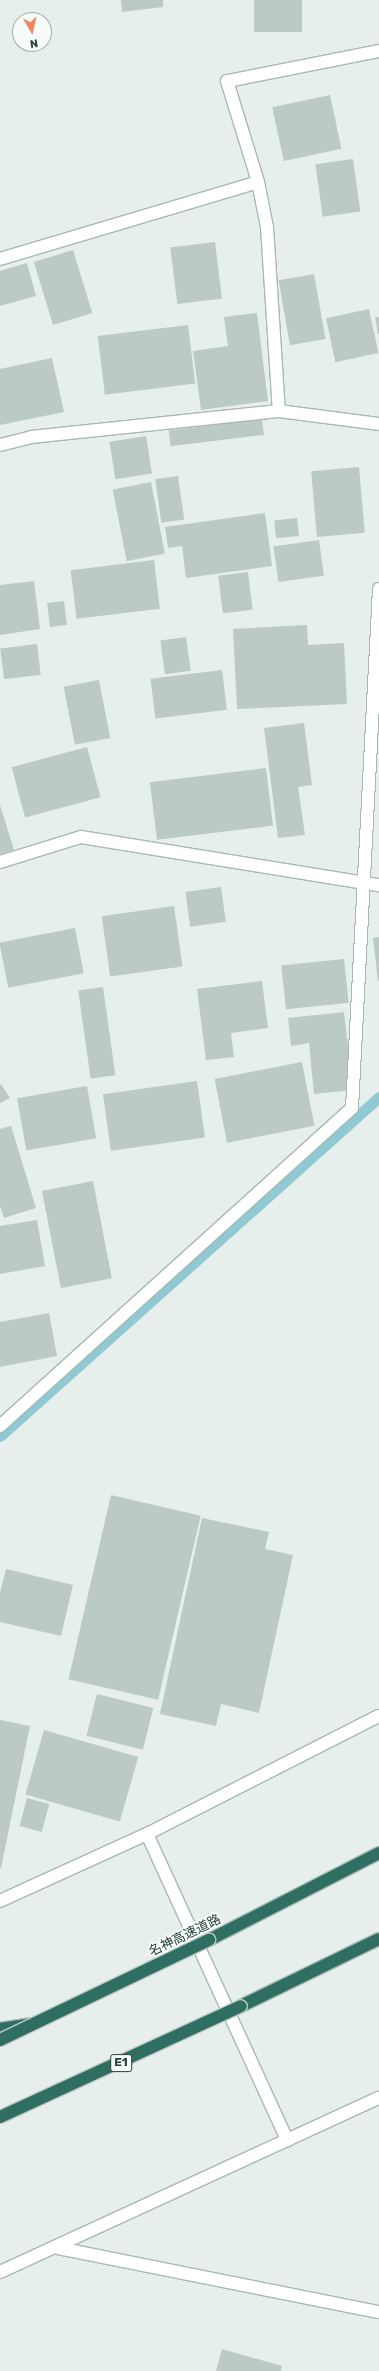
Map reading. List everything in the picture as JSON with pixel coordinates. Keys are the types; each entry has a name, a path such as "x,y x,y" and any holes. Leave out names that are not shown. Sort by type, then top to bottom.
{"highway":[{"name":"名神高速道路","path":"0,2040 44,2021 209,1940 379,1853"},
{"name":"E1","path":"0,2117 241,2006 379,1939"},
{"path":"0,2029 44,2021"}],"street":[{"path":"279,411 267,227 258,182 227,81 379,51"},
{"path":"0,259 258,182"},
{"path":"0,445 31,437 279,411 379,424"},
{"path":"0,1426 352,1108 365,882 379,588"},
{"path":"0,862 81,837 270,870 379,885"},
{"path":"0,1901 147,1834 379,1716"},
{"path":"147,1834 287,2140"},
{"path":"0,2272 58,2248 379,2098"},
{"path":"58,2248 379,2312"}],"building":[{"path":"121,0 163,0 163,7 122,12"},
{"path":"254,0 302,0 302,32 254,32"},
{"path":"330,95 341,149 284,161 272,107"},
{"path":"353,159 360,211 323,217 315,164"},
{"path":"215,242 222,299 177,304 170,247"},
{"path":"73,250 92,313 53,325 34,262"},
{"path":"27,263 36,296 0,306 0,271"},
{"path":"314,274 325,339 290,345 279,280"},
{"path":"369,309 378,353 335,362 326,318"},
{"path":"257,313 268,401 201,410 193,351 228,346 224,317"},
{"path":"375,317 379,317 379,334 378,334"},
{"path":"188,325 195,384 105,395 98,336"},
{"path":"52,358 64,412 0,425 0,369"},
{"path":"262,419 264,435 171,446 169,430"},
{"path":"146,436 152,474 115,479 109,442"},
{"path":"359,467 365,533 317,537 311,471"},
{"path":"178,476 184,520 161,523 155,479"},
{"path":"151,482 165,554 127,561 113,489"},
{"path":"265,513 272,566 186,578 182,546 168,548 165,527"},
{"path":"297,518 299,536 276,538 274,520"},
{"path":"319,540 324,576 278,582 273,546"},
{"path":"154,560 160,609 77,619 71,570"},
{"path":"248,572 253,610 223,613 218,576"},
{"path":"34,581 40,629 0,635 0,585"},
{"path":"64,601 67,625 50,627 47,603"},
{"path":"307,625 308,645 344,643 347,704 237,709 233,629"},
{"path":"186,637 191,671 165,674 160,641"},
{"path":"37,644 41,675 4,679 0,649"},
{"path":"222,670 227,710 155,718 151,679"},
{"path":"99,680 110,738 75,745 64,687"},
{"path":"304,723 312,785 298,787 305,835 278,838 264,728"},
{"path":"87,747 100,797 25,817 12,767"},
{"path":"266,768 273,826 157,840 150,782"},
{"path":"0,805 14,850 0,854"},
{"path":"221,887 226,922 190,927 185,892"},
{"path":"174,906 182,966 110,977 102,916"},
{"path":"75,928 84,973 8,988 0,943"},
{"path":"379,937 379,981 378,981 373,938"},
{"path":"344,959 349,1003 286,1009 281,966"},
{"path":"262,981 268,1028 231,1033 234,1057 206,1060 197,989"},
{"path":"103,987 115,1075 91,1079 78,990"},
{"path":"344,1012 353,1090 314,1094 309,1043 291,1046 288,1018"},
{"path":"302,1062 314,1126 227,1143 215,1079"},
{"path":"197,1081 205,1137 111,1151 103,1094"},
{"path":"1,1084 10,1098 0,1103 0,1085"},
{"path":"87,1086 96,1138 26,1151 17,1098"},
{"path":"11,1126 36,1208 4,1218 0,1206 0,1129"},
{"path":"93,1181 112,1278 61,1288 42,1191"},
{"path":"37,1220 45,1266 0,1274 0,1226"},
{"path":"49,1313 57,1356 0,1367 0,1322"},
{"path":"111,1495 201,1516 158,1700 68,1679"},
{"path":"202,1518 269,1532 265,1549 293,1555 259,1713 221,1704 216,1726 160,1714"},
{"path":"6,1569 73,1585 61,1636 0,1622 0,1593"},
{"path":"97,1694 153,1708 143,1750 87,1736"},
{"path":"0,1720 30,1726 1,1868 0,1868"},
{"path":"44,1730 138,1757 120,1821 26,1794"},
{"path":"27,1798 49,1804 42,1832 19,1826"},
{"path":"222,2349 282,2366 281,2371 216,2371"}],"waterway":[{"path":"0,1436 379,1097"}]}
